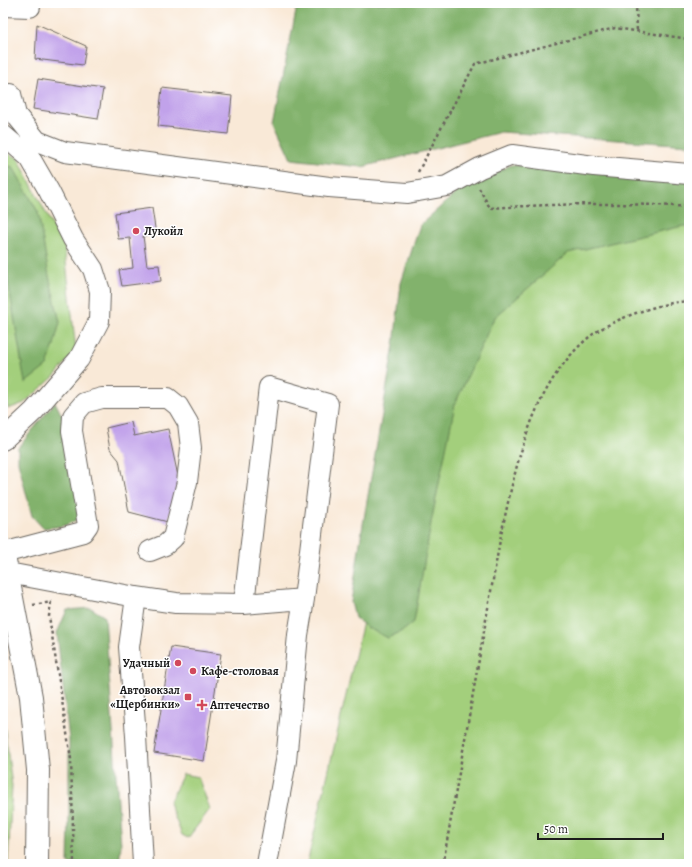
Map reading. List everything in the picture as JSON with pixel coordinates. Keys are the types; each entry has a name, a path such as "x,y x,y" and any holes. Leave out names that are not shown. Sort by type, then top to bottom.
{"main road":[{"path":"4,560 31,697 38,770 37,864"}],"lane":[{"path":"3,6 30,8"},
{"path":"14,94 16,115 37,141 65,152 329,187 408,193 447,186 512,155 594,166 689,174"},
{"path":"3,135 30,158 49,191 73,239 93,269 100,291 100,322 79,359 34,411 3,440"},
{"path":"244,604 269,387 328,404 304,599 298,635 286,761 267,864"},
{"path":"4,560 83,532 88,525 72,431 73,416 84,403 102,398 168,398 178,406 188,423 191,448 188,482 173,538 165,546 150,551"},
{"path":"4,560 136,597 176,603 244,604 304,599"},
{"path":"136,597 129,647 136,736 143,864"}],"path":[{"path":"636,3 637,32"},
{"path":"408,193 475,64 614,28 689,39"},
{"path":"472,173 490,208 569,204 654,204 689,207"},
{"path":"443,864 500,540 510,492 522,446 535,414 550,383 567,359 589,337 618,320 652,308 689,301"},
{"path":"14,607 57,600"},
{"path":"51,602 49,616 71,759 74,864"}],"green space":[{"path":"299,3 689,3 689,145 501,132 362,167 291,159 274,122 297,6"},
{"path":"3,151 18,158 53,227 64,244 76,350 56,375 24,403 8,409 3,363"},
{"path":"3,165 13,167 38,212 49,276 60,322 47,366 25,383 3,251"},
{"path":"511,165 689,180 689,226 683,226 568,253 494,318 455,404 431,523 414,622 404,630 388,638 368,628 355,618 351,602 394,345 401,283 420,225 457,192"},
{"path":"461,198 689,218 689,864 307,864"},
{"path":"55,402 67,425 81,515 73,522 68,524 59,527 43,528 32,516 18,462 18,448"},
{"path":"91,608 105,617 121,845 119,864 68,864 69,740 57,633 67,610"},
{"path":"3,715 12,786 8,864 3,864"},
{"path":"183,774 198,777 210,809 188,838 182,835 169,803"}],"building":[{"path":"37,24 86,46 83,65 35,59"},
{"path":"38,79 103,89 98,119 33,109"},
{"path":"162,88 232,96 228,134 158,126"},
{"path":"152,208 156,235 143,236 147,266 159,265 161,281 122,286 119,270 133,268 130,238 118,239 115,213"},
{"path":"131,422 134,436 168,429 179,481 168,522 129,512 119,460 110,449 106,428"},
{"path":"171,647 221,654 204,761 154,753"}],"place":[{"name":"Лукойл","path":"136,231"},
{"name":"Удачный","path":"178,663"},
{"name":"Кафе-столовая","path":"193,671"},
{"name":"Автовокзал «Щербинки»","path":"188,697"},
{"name":"Аптечество","path":"202,705"}]}
